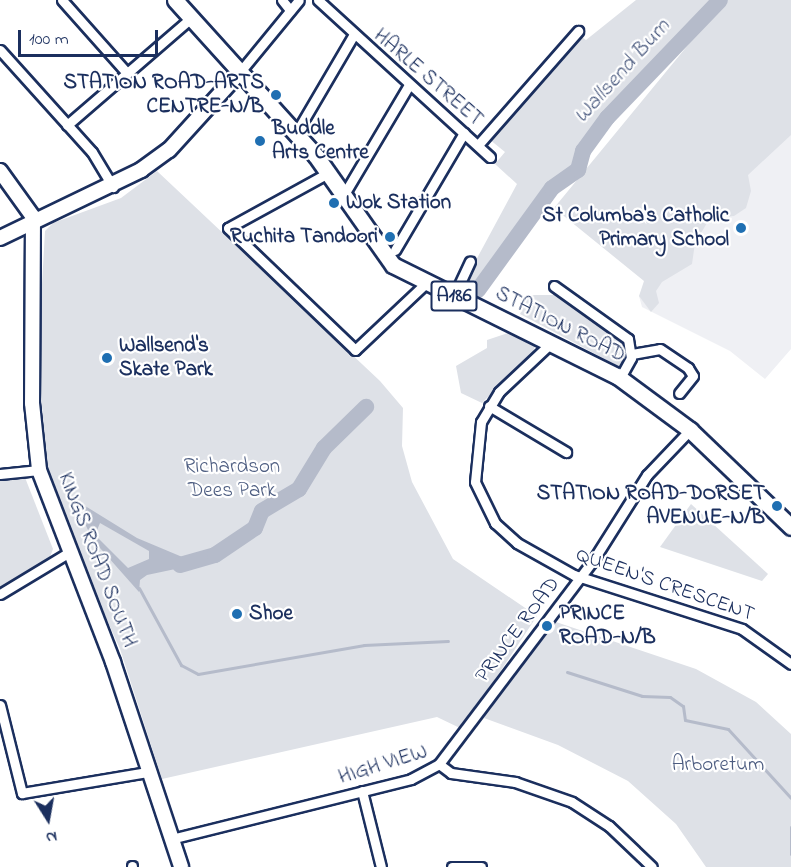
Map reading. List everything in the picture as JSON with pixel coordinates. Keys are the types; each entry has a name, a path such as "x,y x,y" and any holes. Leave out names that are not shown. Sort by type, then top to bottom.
{"main road":[{"name":"STATION ROAD","path":"175,0 296,133 328,173 387,260 426,283 552,342 620,378 690,430 791,527"}],"street":[{"path":"62,0 127,74"},
{"path":"282,0 290,10"},
{"path":"0,238 113,187 169,150 239,73 299,0"},
{"name":"HARLE STREET","path":"318,0 353,36 490,157"},
{"path":"67,125 191,18"},
{"path":"478,145 578,31"},
{"path":"296,133 353,36"},
{"path":"0,50 67,125 113,187"},
{"path":"343,196 409,85"},
{"path":"395,250 464,133"},
{"path":"0,171 29,207 34,223"},
{"path":"328,173 228,228 355,350 426,283"},
{"name":"KINGS ROAD SOUTH","path":"34,223 32,403 39,470 68,553 113,662 147,772 181,867"},
{"path":"459,285 470,261"},
{"path":"554,286 626,336 632,354 620,378"},
{"name":"QUEEN'S CRESCENT","path":"552,342 489,406 474,461 482,503 509,537 580,577 742,629 791,664"},
{"path":"632,354 661,349 698,375 679,393"},
{"path":"489,406 566,452"},
{"name":"PRINCE ROAD","path":"439,764 580,577 646,475 690,430"},
{"path":"0,474 39,470"},
{"path":"0,594 68,553"},
{"path":"0,705 22,793 147,772"},
{"name":"HIGH VIEW","path":"171,839 417,777 439,764 451,773 515,782 572,802 609,826 652,867"},
{"path":"362,791 381,867"},
{"path":"452,867 482,867"}],"shaded area":[{"name":"St Columba's Catholic Primary School","path":"791,124 791,349 765,379 730,351 642,307 639,296"}],"green space":[{"path":"636,0 715,0 606,115 568,172 535,199 473,292 461,288 517,184 495,164 505,152 489,139 579,35 586,40"},
{"path":"725,0 791,0 791,135 748,175 751,191 746,208 734,216 710,218 695,243 692,264 662,282 656,291 659,303 651,312 639,296 644,281 554,208"},
{"name":"Richardson Dees Park","path":"157,171 380,381 403,408 402,446 412,482 453,559 537,616 462,729 437,717 162,779 120,649 74,546 47,467 38,356 45,231 53,223 121,198"},
{"path":"529,295 560,295 624,340 629,354 622,368 520,314"},
{"path":"508,333 535,346 533,352 482,403 461,393 456,366 487,348 487,340"},
{"path":"24,475 53,549 50,557 0,587 0,478"},
{"path":"691,504 768,574 762,581 660,547"},
{"name":"Arboretum","path":"553,621 696,669 756,702 791,734 791,867 706,867 676,824 628,781 558,745 484,718"}],"water":[{"path":"82,504 137,538 199,564 147,575 140,580 139,592 92,539 78,508","holes":["100,523 149,551 149,559 128,568 95,535"]}],"waterway":[{"name":"Wallsend Burn","path":"478,290 552,188 578,170 583,151 607,118 720,0"},
{"name":"Wallsend Burn","path":"180,565 215,555 255,528 262,511 299,489 324,448 366,407"},
{"path":"139,588 181,665 198,674 364,645 448,641"},
{"path":"567,672 642,696 670,697 683,706 685,720 728,729 791,798"},
{"path":"791,827 791,854"}],"place":[{"name":"STATION ROAD-ARTS CENTRE-N/B","path":"276,95"},
{"name":"Buddle Arts Centre","path":"260,141"},
{"name":"Wok Station","path":"334,203"},
{"name":"St Columba's Catholic Primary School","path":"741,228"},
{"name":"Ruchita Tandoori","path":"390,237"},
{"name":"Wallsend's Skate Park","path":"107,358"},
{"name":"STATION ROAD-DORSET AVENUE-N/B","path":"777,506"},
{"name":"Shoe","path":"237,614"},
{"name":"PRINCE ROAD-N/B","path":"547,626"}]}
